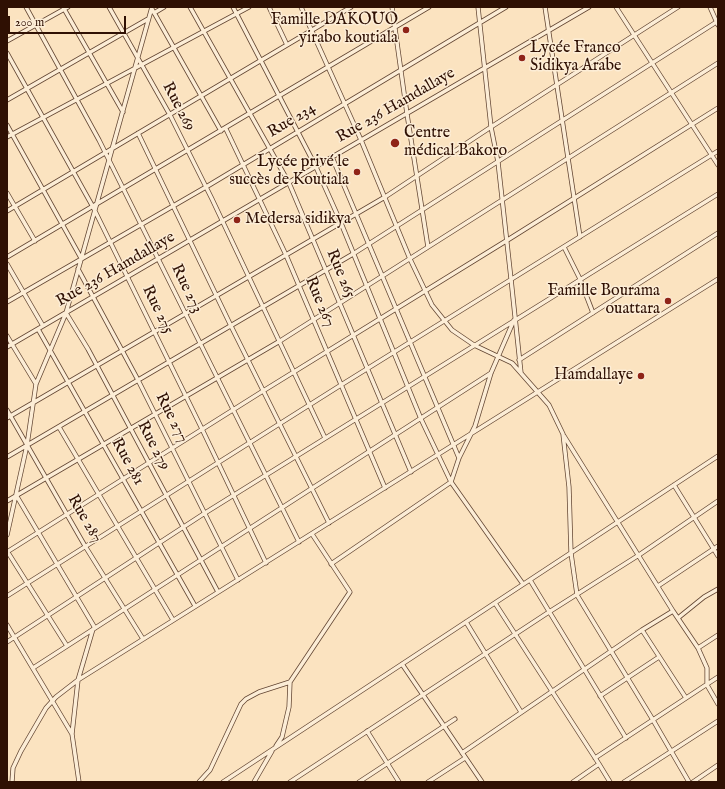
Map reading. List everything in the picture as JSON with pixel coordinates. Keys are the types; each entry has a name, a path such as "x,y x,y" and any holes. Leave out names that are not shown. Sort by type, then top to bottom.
{"street":[{"name":"Rue 273","path":"26,7 61,69 109,160 299,542"},
{"name":"Rue 269","path":"109,7 170,115 223,221 325,438"},
{"path":"154,13 164,7"},
{"name":"Rue 265","path":"190,7 289,183 411,472"},
{"path":"233,7 316,167 341,223 407,386 451,482 523,584"},
{"path":"7,137 249,7"},
{"path":"269,7 287,45"},
{"path":"301,7 361,140 410,259 432,305 452,330 474,345 512,363 549,405 563,434 673,611 698,648 707,668 707,685 718,704"},
{"path":"7,211 351,7"},
{"path":"392,7 428,247"},
{"path":"7,257 95,207 429,7"},
{"path":"478,7 491,127 498,162 521,374"},
{"name":"Rue 234","path":"7,302 206,187 506,7"},
{"path":"545,7 580,237"},
{"name":"Rue 236 Hamdallaye","path":"7,347 589,7"},
{"path":"616,7 718,165"},
{"path":"9,417 384,197 678,7"},
{"path":"7,457 353,254 717,23 710,7"},
{"path":"7,41 65,8 123,112"},
{"path":"151,8 222,131"},
{"path":"7,535 27,445 36,384 66,313 151,8"},
{"path":"7,100 149,18"},
{"name":"Rue 275","path":"7,52 95,207 110,242 266,562"},
{"path":"7,501 280,341 718,63"},
{"path":"67,646 7,552 718,108"},
{"path":"7,125 44,189 81,258"},
{"name":"Rue 267","path":"226,129 286,255 385,488"},
{"path":"138,134 216,296 329,523"},
{"path":"7,596 341,385 718,151"},
{"path":"332,157 459,458"},
{"path":"7,193 35,241"},
{"path":"7,642 205,513 718,194"},
{"path":"519,360 718,233"},
{"path":"564,247 580,279 593,313"},
{"path":"7,264 43,326"},
{"name":"Rue 277","path":"78,269 123,350 238,580"},
{"path":"12,782 13,768 46,708 56,696 78,680 718,279"},
{"name":"Rue 279","path":"66,313 97,366 218,592"},
{"path":"331,564 451,482 459,458 475,426 491,373 515,319"},
{"name":"Rue 281","path":"38,329 195,606"},
{"path":"7,336 36,384"},
{"path":"33,668 491,373"},
{"name":"Rue 287","path":"7,410 9,417 27,445 85,546 143,640"},
{"path":"59,427 173,620"},
{"path":"563,434 569,487 571,553 577,595 689,782"},
{"path":"223,782 718,456"},
{"path":"674,485 718,556"},
{"path":"16,495 94,628 78,680 72,734 79,782"},
{"path":"290,782 515,634 639,555 718,501"},
{"path":"254,782 282,737 289,707 290,682 350,592 312,534"},
{"path":"658,586 718,546"},
{"path":"530,580 626,738"},
{"path":"678,618 704,597 718,589"},
{"path":"495,603 553,691 610,782"},
{"path":"462,752 642,630 673,611"},
{"path":"466,622 521,712"},
{"path":"7,625 72,734"},
{"path":"642,630 686,698"},
{"path":"698,648 718,635"},
{"path":"600,696 659,657"},
{"path":"402,664 482,782"},
{"path":"596,758 718,677"},
{"path":"199,782 210,770 241,704 246,699 259,692 290,682"},
{"path":"358,782 455,720"},
{"path":"624,782 718,721"},
{"path":"367,732 399,782"},
{"path":"428,782 465,758"},
{"path":"573,782 599,764"},
{"path":"693,782 718,765"}],"place":[{"name":"Famille DAKOUO yirabo koutiala","path":"406,30"},
{"name":"Lycée Franco Sidikya Arabe","path":"522,58"},
{"name":"Centre médical Bakoro","path":"395,143"},
{"name":"Lycée privé le succès de Koutiala","path":"357,172"},
{"name":"Medersa sidikya","path":"237,220"},
{"name":"Famille Bourama ouattara","path":"668,301"},
{"name":"Hamdallaye","path":"641,376"}]}
